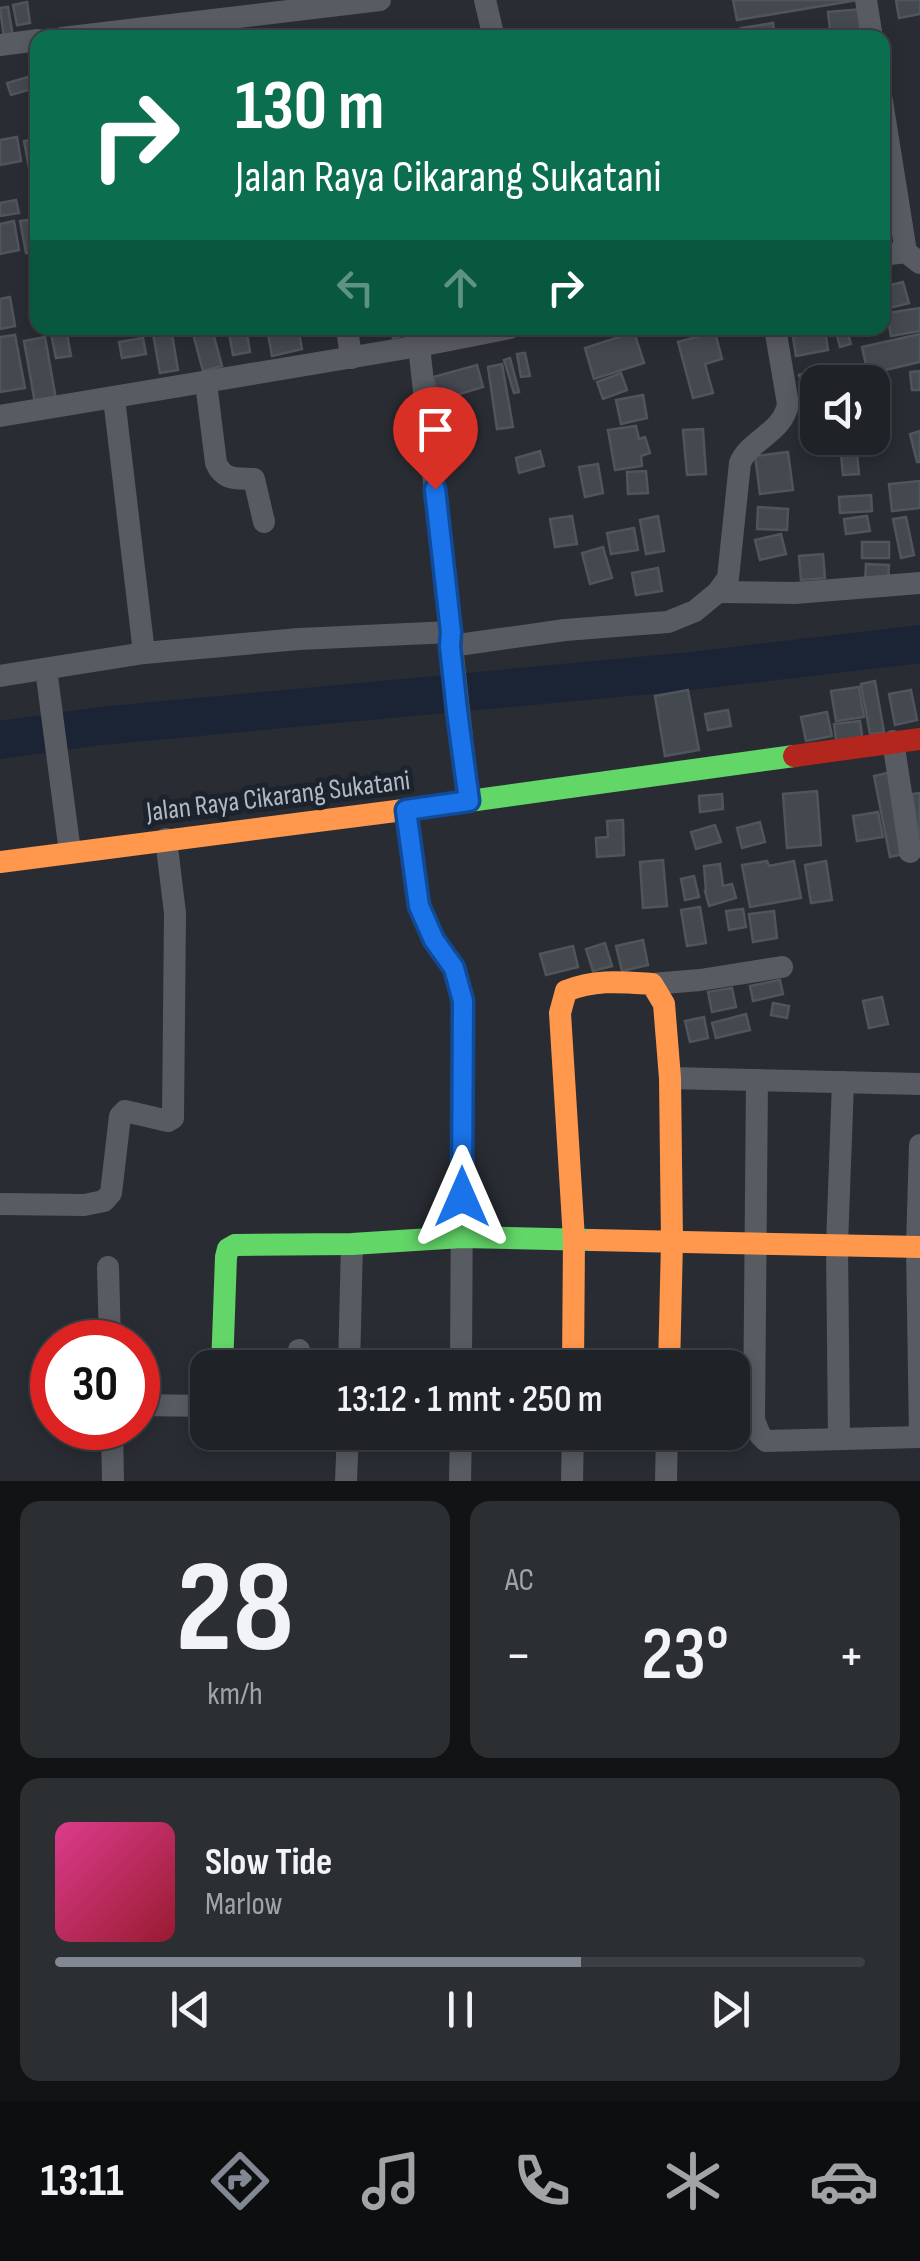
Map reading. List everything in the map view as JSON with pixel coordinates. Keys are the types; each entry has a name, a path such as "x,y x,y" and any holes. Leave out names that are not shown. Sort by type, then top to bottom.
{"street":[{"path":"129,30 380,0"},
{"path":"485,0 492,30"},
{"path":"866,0 871,30"},
{"path":"0,45 30,41"},
{"path":"890,160 903,257"},
{"path":"348,335 351,358"},
{"path":"0,416 475,335"},
{"path":"0,676 48,676 144,653 300,639 451,644 668,622 695,612 728,578 744,453 764,439 787,412 777,335"},
{"path":"419,346 469,801"},
{"path":"206,382 216,463 230,479 254,479 264,522"},
{"path":"114,398 144,653"},
{"path":"718,592 814,592 920,583"},
{"path":"48,676 70,852"},
{"name":"Jalan Raya Cikarang Sukatani","path":"0,862 920,739"},
{"path":"893,742 910,852"},
{"path":"406,810 419,906 434,940 454,968 463,1001 461,1350"},
{"path":"0,1204 84,1205 104,1201 110,1193 120,1116 125,1112 168,1121 173,1118 175,912 166,839"},
{"path":"573,1350 574,1239 560,1014 566,991 583,982 652,984 782,968"},
{"path":"652,984 664,1004 670,1078 669,1350"},
{"path":"670,1078 920,1084"},
{"path":"757,1080 754,1420 766,1442 920,1437 920,1144"},
{"path":"839,1438 837,1245 843,1082"},
{"path":"223,1350 226,1256 235,1245 352,1244 462,1236 919,1248"},
{"path":"350,1350 352,1244"},
{"path":"108,1267 109,1320"},
{"path":"160,1405 190,1406"},
{"path":"112,1450 113,1481"},
{"path":"346,1481 347,1450"},
{"path":"460,1450 460,1481"},
{"path":"572,1481 573,1450"},
{"path":"666,1481 667,1450"}],"building":[{"path":"733,0 858,0 737,20"},
{"path":"896,0 920,0 920,14 899,18"},
{"path":"27,2 30,23 17,25 13,5"},
{"path":"8,7 13,37 4,38 0,8"},
{"path":"862,9 864,30 830,30 828,12"},
{"path":"773,23 774,30 741,30"},
{"path":"30,76 30,89 11,95 7,83"},
{"path":"17,137 21,161 0,165 0,140"},
{"path":"30,140 30,168 29,168 24,141"},
{"path":"16,200 19,213 0,216 0,203"},
{"path":"28,220 30,252 26,253 20,221"},
{"path":"14,221 19,250 0,254 0,224"},
{"path":"903,282 909,303 890,308 890,285"},
{"path":"10,297 15,326 0,329 0,299"},
{"path":"920,308 920,331 891,336 890,313"},
{"path":"920,334 920,362 890,369 890,365 866,365 862,347"},
{"path":"15,335 25,388 0,392 0,337"},
{"path":"51,335 67,335 71,356 56,358"},
{"path":"153,335 172,335 178,370 160,373"},
{"path":"193,335 214,335 222,366 203,371"},
{"path":"229,335 247,335 250,352 233,355"},
{"path":"268,335 299,335 302,349 272,356"},
{"path":"635,335 644,363 594,379 585,348"},
{"path":"716,335 722,359 705,364 713,393 693,398 678,342"},
{"path":"826,335 828,350 796,356 793,337"},
{"path":"837,335 848,335 851,344 840,347"},
{"path":"45,337 56,399 35,403 24,341"},
{"path":"143,338 146,354 122,358 119,342"},
{"path":"525,353 530,376 521,377 517,354"},
{"path":"510,358 519,392 514,393 504,360"},
{"path":"502,364 513,427 497,429 488,367"},
{"path":"477,365 483,387 440,400 433,377"},
{"path":"920,371 920,390 912,390 910,372"},
{"path":"621,373 627,390 603,399 597,382"},
{"path":"643,395 647,418 621,424 616,400"},
{"path":"636,426 639,439 645,437 650,453 641,456 642,466 615,470 608,430"},
{"path":"703,429 706,474 687,475 683,430"},
{"path":"920,431 920,462 917,462 910,434"},
{"path":"540,451 544,466 519,473 516,458"},
{"path":"788,452 793,490 760,494 755,456"},
{"path":"841,455 857,455 859,474 843,475"},
{"path":"598,464 603,493 585,497 579,467"},
{"path":"646,471 648,493 628,494 627,472"},
{"path":"920,481 920,508 892,511 889,484"},
{"path":"871,495 872,511 840,513 839,497"},
{"path":"758,507 788,509 787,530 757,529"},
{"path":"572,516 577,544 555,547 550,519"},
{"path":"658,516 664,551 646,554 640,520"},
{"path":"867,516 870,531 846,534 844,519"},
{"path":"906,517 914,555 901,558 893,519"},
{"path":"634,528 638,550 611,554 607,533"},
{"path":"781,534 786,554 760,560 755,540"},
{"path":"862,542 889,542 889,558 862,558"},
{"path":"603,547 612,578 590,584 582,553"},
{"path":"823,554 825,578 801,580 799,556"},
{"path":"866,564 889,565 888,584 865,583"},
{"path":"658,568 662,591 636,595 632,573"},
{"path":"875,681 884,732 870,734 861,684"},
{"path":"859,687 864,717 836,721 831,691"},
{"path":"688,690 699,750 665,756 655,696"},
{"path":"911,690 917,720 895,725 889,694"},
{"path":"728,710 731,726 708,730 705,714"},
{"path":"827,712 832,736 806,741 801,717"},
{"path":"860,721 863,743 837,746 834,724"},
{"path":"892,772 909,853 890,857 874,776"},
{"path":"817,791 821,845 787,848 783,794"},
{"path":"920,793 920,844 912,794"},
{"path":"722,794 723,809 700,812 699,796"},
{"path":"878,812 883,837 857,841 853,816"},
{"path":"623,820 624,855 597,857 596,838 608,837 607,821"},
{"path":"760,822 765,842 742,848 737,828"},
{"path":"715,825 721,842 696,849 691,832"},
{"path":"663,860 667,906 643,908 640,862"},
{"path":"767,861 769,866 794,861 801,898 750,907 742,865"},
{"path":"826,861 832,900 811,903 805,865"},
{"path":"720,864 723,886 732,884 736,898 709,906 704,866"},
{"path":"694,876 699,897 685,900 681,879"},
{"path":"700,907 706,943 687,946 681,910"},
{"path":"743,909 746,927 729,930 726,911"},
{"path":"774,911 777,938 753,942 749,914"},
{"path":"643,940 648,965 622,971 616,946"},
{"path":"605,943 612,966 593,971 586,949"},
{"path":"573,946 578,967 546,975 540,954"},
{"path":"780,980 783,994 753,1001 750,986"},
{"path":"732,988 736,1007 712,1012 708,992"},
{"path":"882,997 888,1024 869,1028 863,1001"},
{"path":"773,1003 789,1006 787,1018 771,1015"},
{"path":"746,1014 750,1030 716,1038 712,1023"},
{"path":"704,1017 708,1038 690,1042 685,1021"}],"waterway":[{"path":"0,740 101,726 682,672 920,644"}],"traffic: fast":[{"path":"419,808 794,756"},
{"path":"223,1350 226,1257 228,1249 235,1245 352,1244 462,1237 592,1240"}],"traffic: slow":[{"path":"0,862 419,808"},
{"path":"573,1350 574,1239 560,1013 566,991 619,982 652,984 664,1004 670,1078 669,1350"},
{"path":"592,1240 920,1247"}],"traffic: jam":[{"path":"794,756 920,739"}],"route":[{"path":"435,489 469,801 406,810 419,906 434,940 454,968 463,1001 462,1197"}]}
